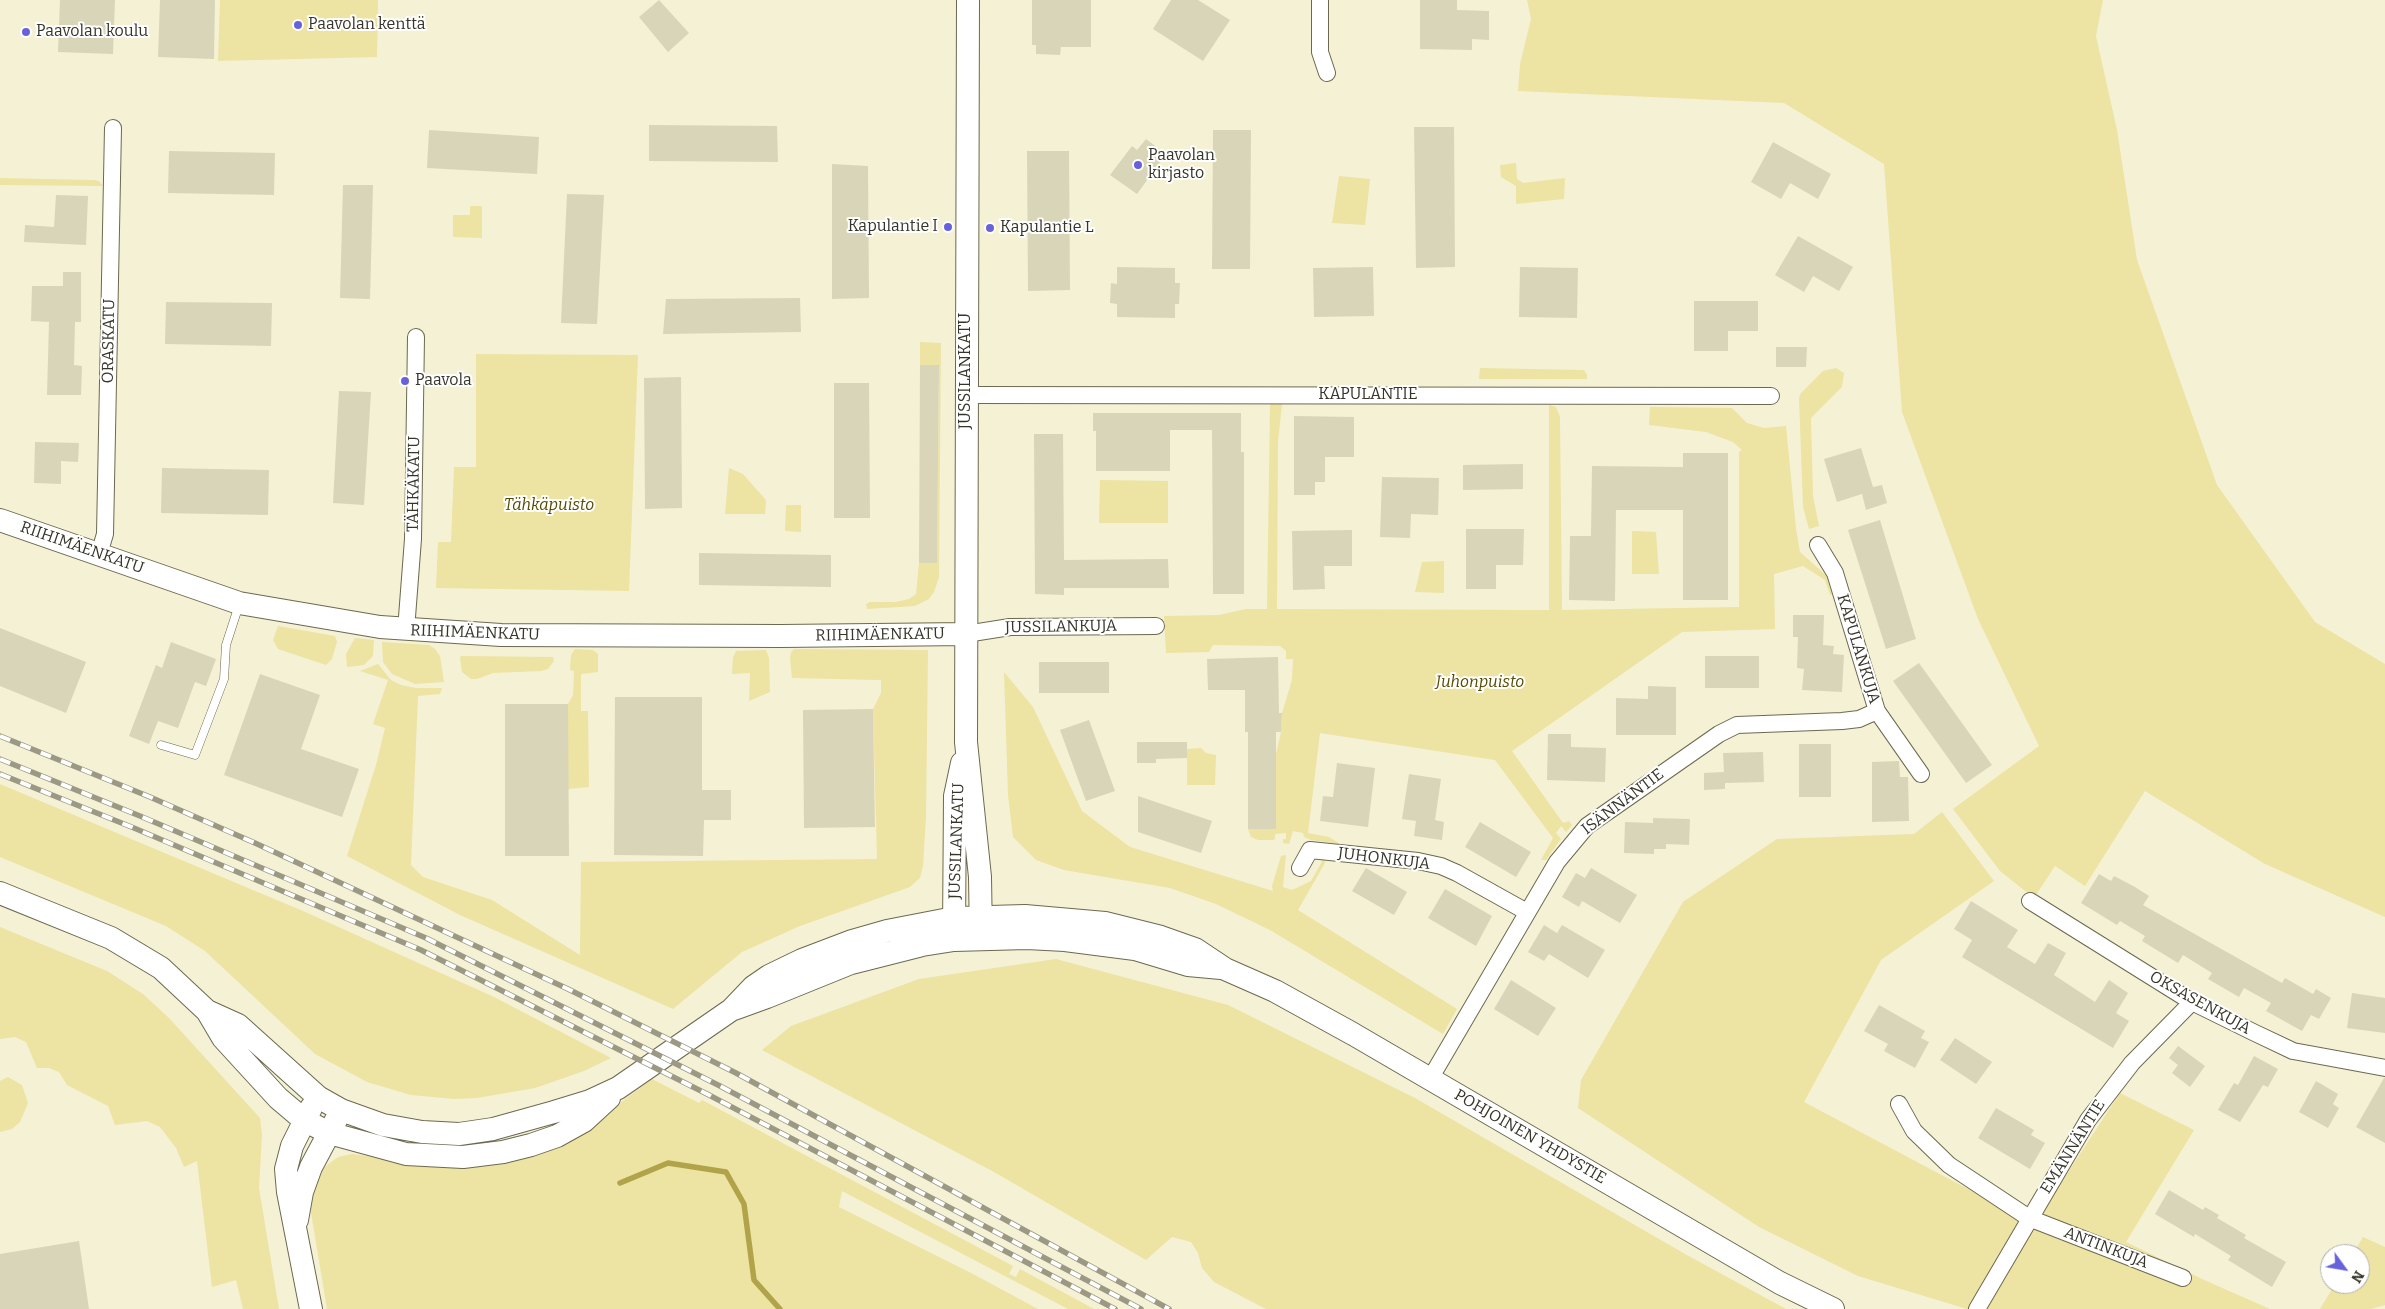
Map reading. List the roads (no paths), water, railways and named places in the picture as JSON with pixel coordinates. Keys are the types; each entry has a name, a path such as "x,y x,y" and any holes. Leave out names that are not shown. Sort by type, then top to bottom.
{"main road":[{"name":"JUSSILANKATU","path":"968,0 966,742 980,877 980,927"},
{"name":"RIIHIMÄENKATU","path":"0,520 239,603 406,630 501,635 608,636 966,634"},
{"name":"JUSSILANKATU","path":"954,940 955,796 966,742"},
{"path":"0,893 111,938 136,952 161,968 207,1011"},
{"name":"POHJOINEN YHDYSTIE","path":"207,1011 222,1038 278,1098 304,1120 329,1133 406,1154 463,1157 503,1152 557,1136 584,1121 618,1088 731,1010 753,987 769,976 819,953 886,932 954,918 980,927 1027,938 1086,942 1135,949 1188,964 1225,969 1246,976 1430,1079 1780,1283 1833,1309"},
{"name":"POHJOINEN YHDYSTIE","path":"731,1010 768,998 851,963 922,945 954,940 980,927"},
{"name":"POHJOINEN YHDYSTIE","path":"207,1011 238,1025 318,1097 341,1110 383,1125 422,1132 459,1134 493,1129 590,1101 618,1088"},
{"path":"311,1309 288,1192 286,1169 292,1146 304,1120 318,1097"},
{"path":"296,1227 302,1192 311,1167 341,1110"}],"street":[{"path":"1320,0 1320,52 1327,73"},
{"name":"ORASKATU","path":"99,554 105,534 113,128"},
{"name":"TÄHKÄKATU","path":"406,630 413,539 416,337"},
{"name":"KAPULANTIE","path":"966,395 1771,396"},
{"name":"KAPULANKUJA","path":"1818,545 1835,572 1877,711 1921,774"},
{"name":"JUSSILANKUJA","path":"966,634 1010,627 1156,626"},
{"name":"ISÄNNÄNTIE","path":"1430,1079 1557,862 1587,826 1719,734 1737,725 1749,723 1842,721 1859,719 1877,711"},
{"name":"JUHONKUJA","path":"1300,868 1310,850 1418,861 1441,866 1457,873 1527,912"},
{"name":"OKSASENKUJA","path":"2030,901 2192,1002 2293,1051 2385,1068"},
{"name":"EMÄNNÄNTIE","path":"1977,1309 2088,1120 2110,1090 2192,1002"},
{"name":"ANTINKUJA","path":"1899,1104 1914,1130 1949,1165 2029,1218 2183,1278"}],"lane":[{"path":"162,744 195,755 224,679 226,644 239,603"}],"waterway":[{"path":"620,1183 668,1163 726,1172 744,1204 754,1280 780,1309"}],"railway":[{"path":"0,736 150,797 255,843 568,989 736,1073 1169,1309"},
{"path":"0,759 140,816 426,938 720,1086 1141,1309"},
{"path":"0,774 134,828 421,950 709,1095 1115,1309"}],"place":[{"name":"Paavolan kenttä","path":"298,25"},
{"name":"Paavolan koulu","path":"26,32"},
{"name":"Paavolan kirjasto","path":"1138,165"},
{"name":"Kapulantie I","path":"948,227"},
{"name":"Kapulantie L","path":"990,228"},
{"name":"Paavola","path":"405,381"}],"park label":[{"name":"Tähkäpuisto","path":"549,506"},
{"name":"Juhonpuisto","path":"1480,683"}]}
